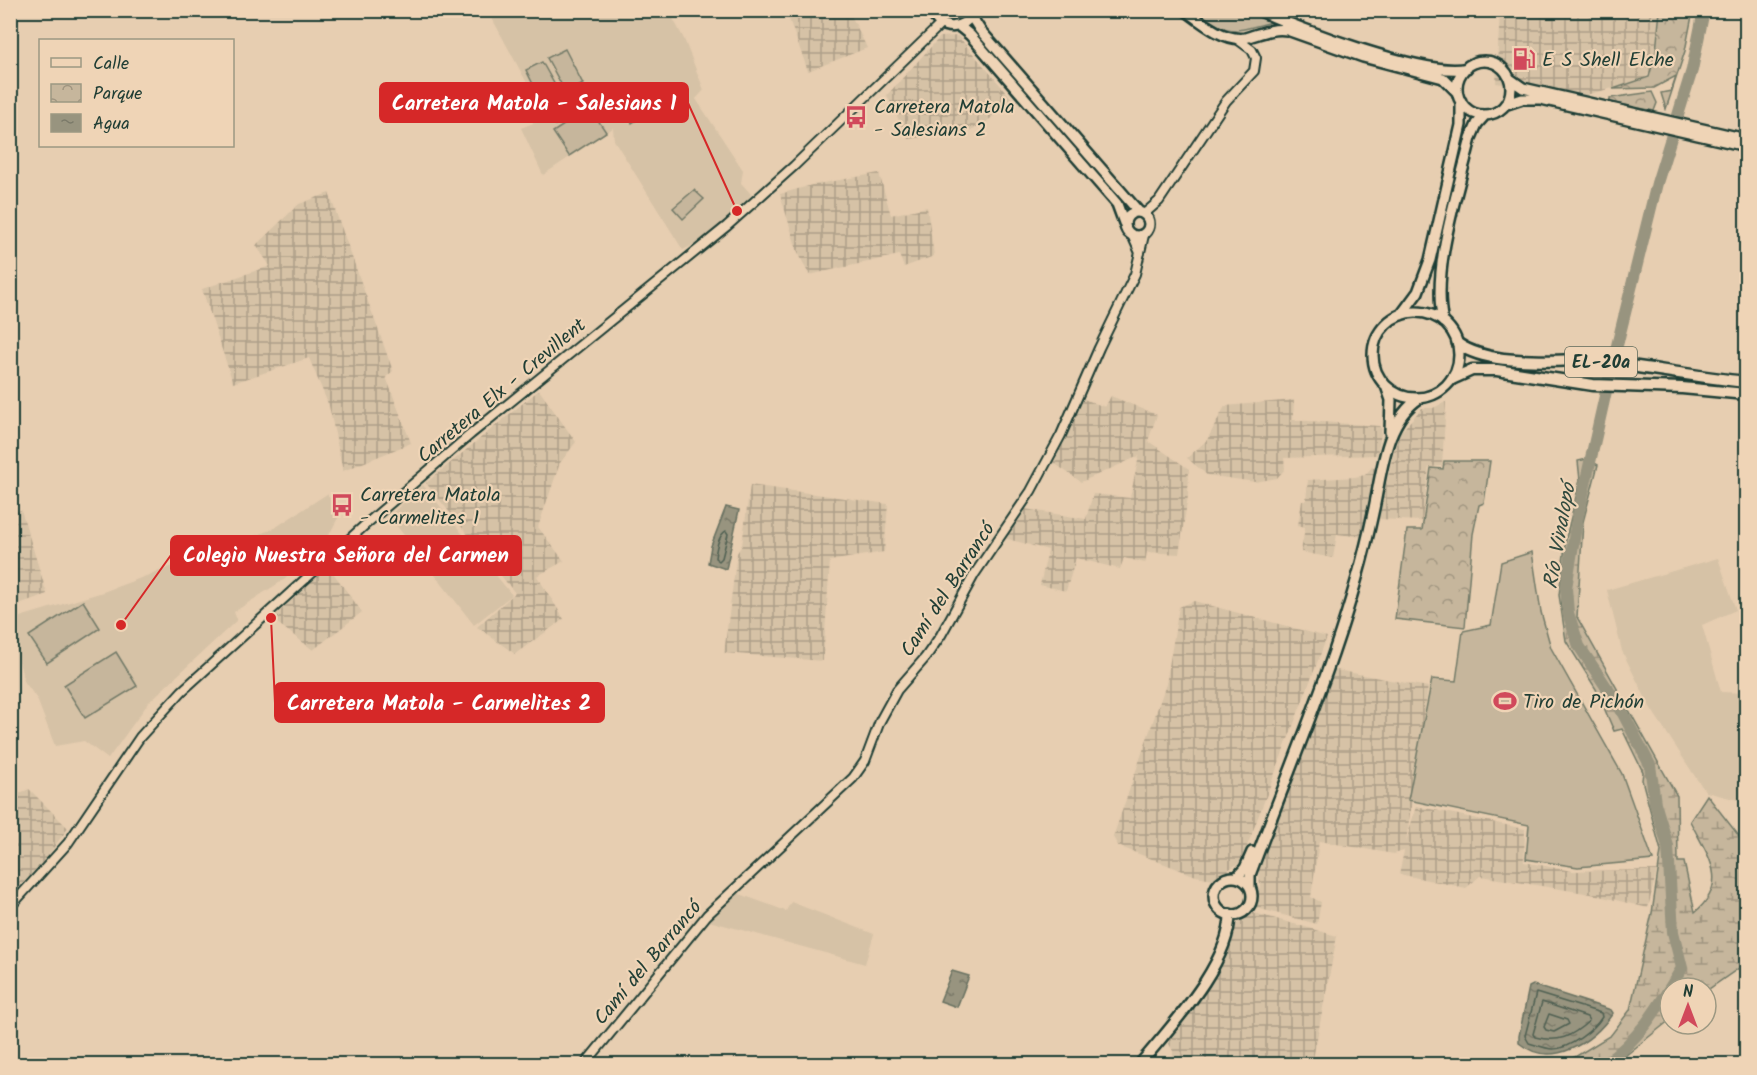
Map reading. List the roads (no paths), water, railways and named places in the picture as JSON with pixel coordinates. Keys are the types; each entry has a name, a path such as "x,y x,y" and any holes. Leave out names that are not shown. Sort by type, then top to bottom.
{"highway":[{"name":"EL-20a","path":"1458,344 1488,357 1604,362 1661,372 1746,382"},
{"name":"EL-20a","path":"1452,379 1472,370 1484,369 1604,386 1746,394"}],"main road":[{"path":"931,10 941,24 958,26 976,42 1117,204 1126,230 1131,236 1144,235 1149,225 1142,213 980,30 972,13 958,26"},
{"path":"1185,10 1209,26 1237,39 1268,30 1287,30 1374,60 1443,78 1471,112 1485,115 1497,112 1507,104 1522,99 1541,99 1746,139"},
{"path":"1258,10 1311,32 1377,53 1440,68 1467,68 1480,62 1494,63 1504,69 1510,79 1520,87 1652,121"},
{"path":"1237,877 1249,860 1362,562 1390,440 1391,400 1374,365 1374,346 1386,326 1401,315 1418,292 1430,260 1461,125 1459,78 1467,68"},
{"path":"1507,104 1512,92 1510,79"},
{"path":"1452,379 1458,368 1458,344 1443,322 1439,297 1443,261 1471,138 1477,124 1485,115"},
{"path":"1701,132 1746,146"},
{"path":"1124,223 1131,213 1142,213"},
{"path":"1401,315 1423,313 1443,322"},
{"name":"EL-20a","path":"1420,398 1438,392 1452,379"},
{"path":"1385,385 1401,395 1420,398"},
{"path":"1390,440 1406,408 1420,398"},
{"path":"1250,887 1237,877 1223,879 1214,894 1217,907 1230,914 1240,913 1248,908 1252,897 1250,875 1335,644 1350,595"},
{"path":"1140,1065 1210,971 1230,926 1230,914"}],"street":[{"name":"Carretera Elx - Crevillent","path":"10,907 68,843 140,737 182,691 365,525 471,434 727,226 941,24"},
{"path":"1142,213 1159,201 1230,96 1254,71 1256,64 1252,50 1237,39"},
{"name":"Camí del Barrancó","path":"585,1065 707,915 853,778 865,760 880,721 897,690 925,658 941,635 974,575 1031,491 1061,435 1098,348 1135,274 1144,235"},
{"path":"1131,236 1140,255"}],"water":[{"path":"726,507 739,510 726,569 708,563 711,546"},
{"path":"952,971 969,976 957,1007 940,1001"},
{"path":"1533,985 1611,1010 1613,1013 1595,1034 1571,1049 1545,1054 1532,1051 1519,1043 1519,1036 1529,987"}],"waterway":[{"name":"Río Vinalopó","path":"1604,1064 1617,1055 1639,1033 1682,968 1673,932 1668,846 1655,803 1650,765 1619,706 1579,646 1568,613 1566,588 1577,520 1609,378 1657,183 1692,70 1704,10"}],"place":[{"name":"E S Shell Elche","path":"1524,59"},
{"name":"Carretera Matola - Salesians 2","path":"856,117"},
{"name":"Carretera Matola - Salesians 1","path":"737,211"},
{"name":"Carretera Matola - Carmelites 1","path":"342,505"},
{"name":"Carretera Matola - Carmelites 2","path":"271,618"},
{"name":"Colegio Nuestra Señora del Carmen","path":"121,625"},
{"name":"Tiro de Pichón","path":"1505,701"}]}
